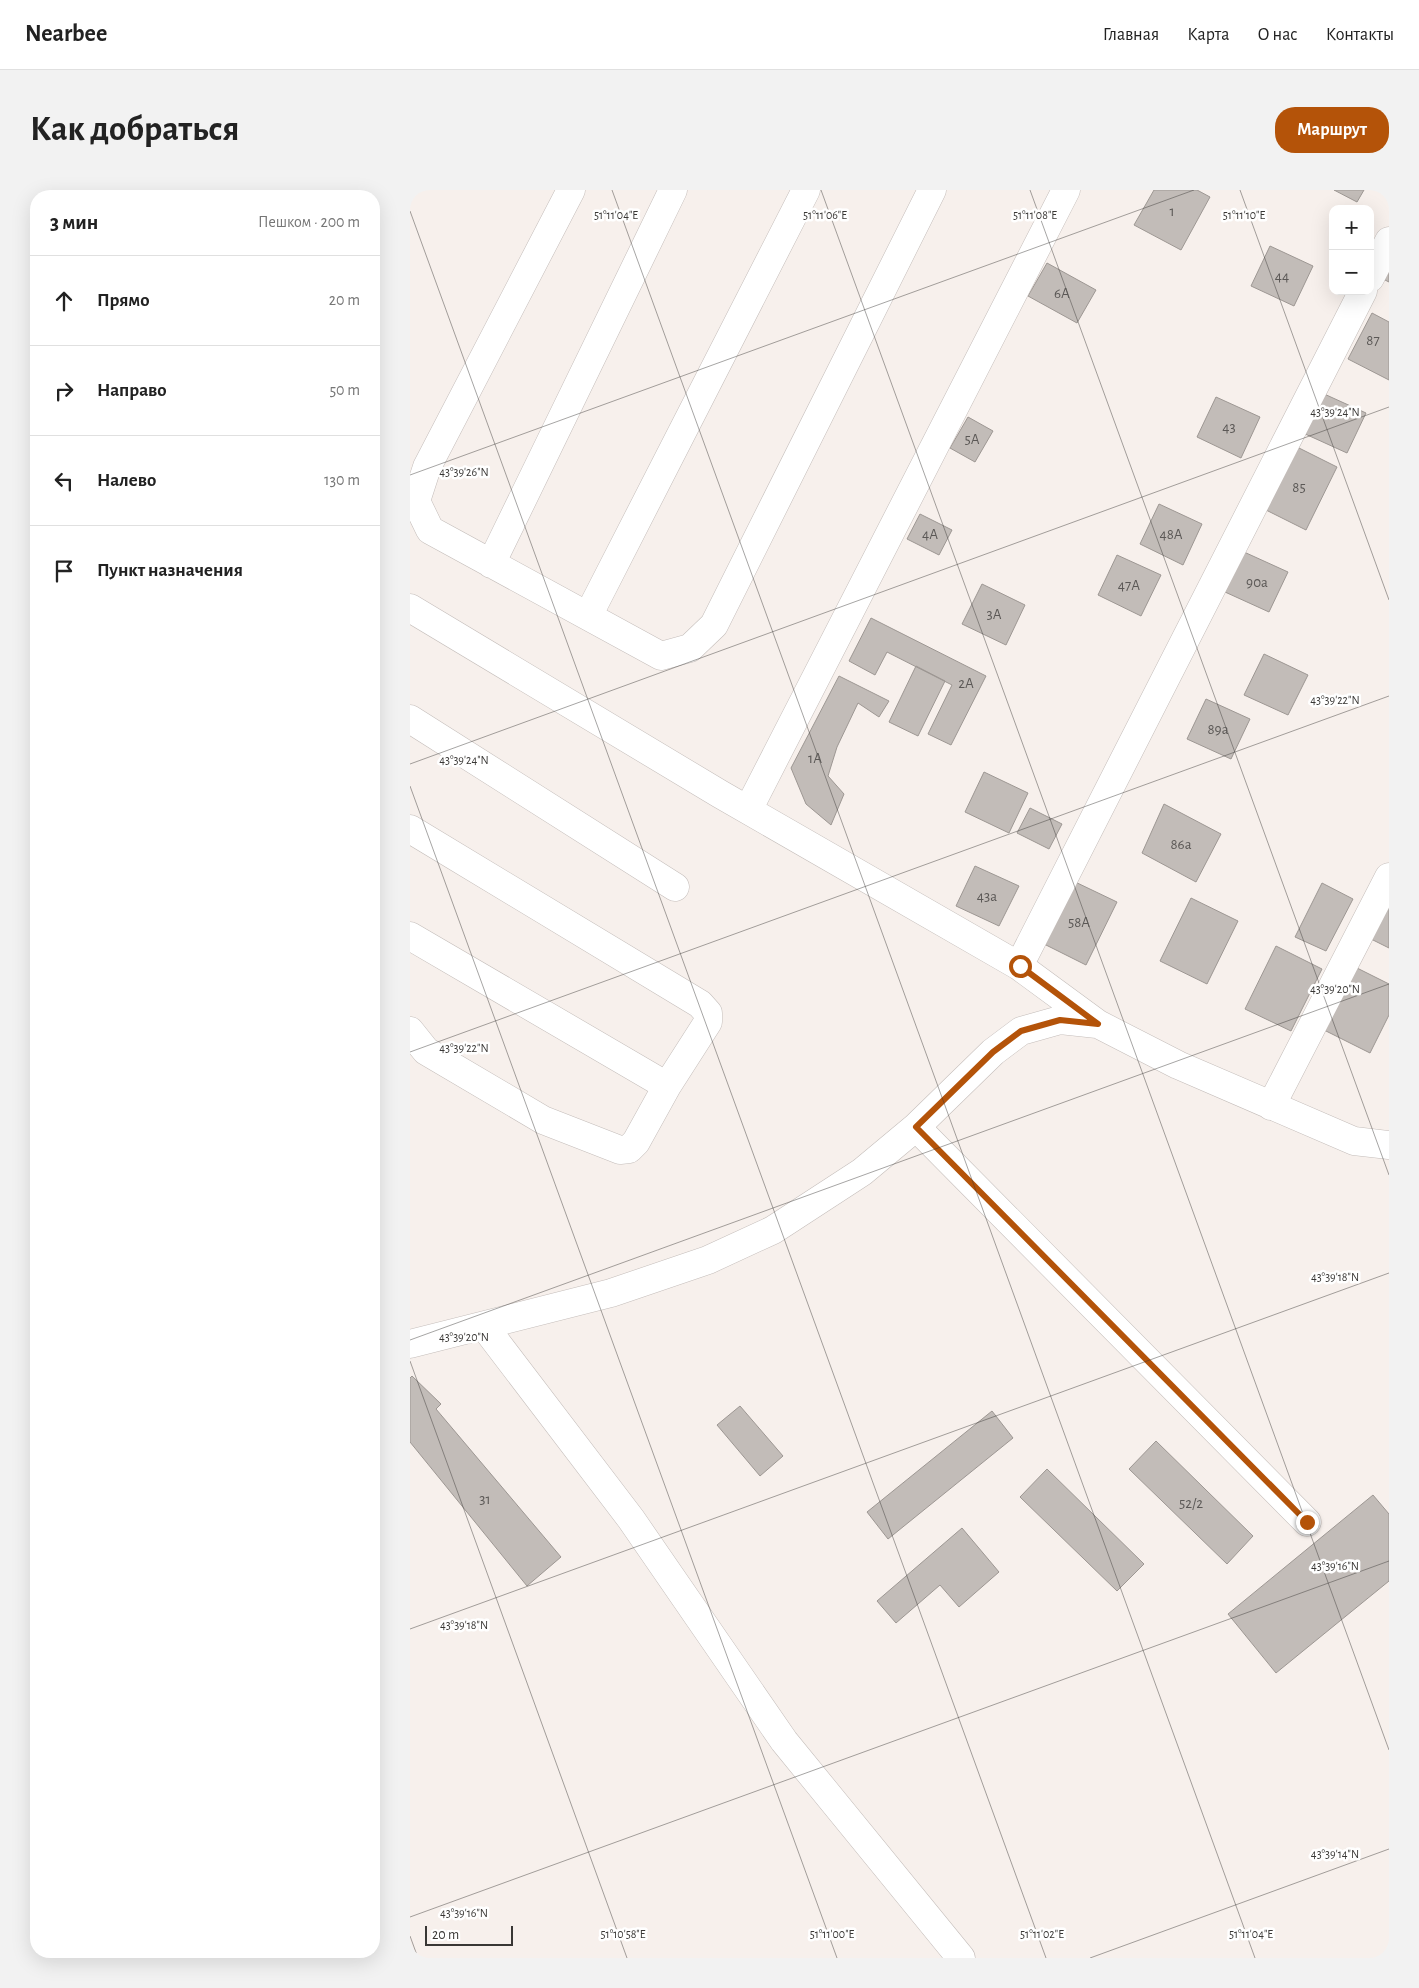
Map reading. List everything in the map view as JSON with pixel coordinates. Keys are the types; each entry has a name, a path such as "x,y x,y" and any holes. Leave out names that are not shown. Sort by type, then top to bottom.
{"street":[{"path":"571,190 427,467 416,500 430,530 661,656 690,648 714,625 932,190"},
{"path":"491,564 673,190"},
{"path":"588,616 806,190"},
{"path":"748,810 1066,190"},
{"path":"1374,270 1389,241"},
{"path":"1020,966 1361,295"},
{"path":"410,608 748,810 1020,966 1098,1024 1178,1065 1354,1141 1389,1145"},
{"path":"410,719 675,887"},
{"path":"410,829 700,1004 708,1013 708,1022 667,1086 636,1142 629,1149 620,1150 543,1120 426,1051 410,1031"},
{"path":"1271,1106 1389,877"},
{"path":"410,936 667,1086"},
{"path":"410,1344 611,1293 708,1260 773,1230 862,1172 916,1127 993,1052 1021,1031 1060,1020 1098,1024"},
{"path":"916,1127 1307,1522"},
{"path":"484,1326 632,1519 784,1741 961,1958"}],"building":[{"path":"1154,190 1197,190 1210,197 1181,250 1134,225"},
{"path":"1334,190 1364,190 1357,202"},
{"path":"1270,246 1313,266 1294,306 1251,286"},
{"path":"1047,263 1096,290 1077,323 1028,296"},
{"path":"1389,267 1389,282 1383,279"},
{"path":"1372,313 1389,322 1389,380 1348,359"},
{"path":"1322,393 1366,413 1347,453 1303,433"},
{"path":"1216,397 1260,417 1241,458 1197,437"},
{"path":"968,417 993,431 975,462 950,448"},
{"path":"1291,444 1337,467 1306,530 1260,507"},
{"path":"1159,504 1202,524 1183,565 1140,544"},
{"path":"920,514 952,530 939,555 907,539"},
{"path":"1244,552 1288,572 1269,612 1225,592"},
{"path":"1117,555 1161,575 1141,616 1098,595"},
{"path":"982,584 1025,605 1006,645 962,624"},
{"path":"871,618 986,676 951,745 928,734 952,685 887,652 875,675 849,661"},
{"path":"1264,654 1308,675 1288,715 1244,695"},
{"path":"916,666 945,681 918,736 889,722"},
{"path":"839,676 889,701 879,717 858,703 837,747 828,776 844,794 831,825 806,804 791,768"},
{"path":"1206,699 1250,719 1231,759 1187,739"},
{"path":"984,772 1028,793 1009,833 965,812"},
{"path":"1164,804 1221,834 1196,882 1142,853"},
{"path":"1030,808 1062,824 1049,849 1017,833"},
{"path":"975,866 1019,886 999,926 956,906"},
{"path":"1071,880 1117,902 1086,965 1040,942"},
{"path":"1322,883 1353,899 1326,951 1295,937"},
{"path":"1191,898 1238,921 1207,984 1160,961"},
{"path":"1389,903 1389,948 1371,939"},
{"path":"1276,946 1322,969 1291,1031 1245,1009"},
{"path":"1355,967 1389,984 1389,1015 1370,1053 1324,1030"},
{"path":"412,1376 441,1404 436,1409 561,1557 527,1586 410,1442 410,1378"},
{"path":"740,1406 783,1456 760,1476 717,1425"},
{"path":"992,1411 1013,1438 888,1539 867,1512"},
{"path":"1156,1441 1253,1536 1227,1564 1129,1469"},
{"path":"1047,1469 1144,1564 1117,1591 1020,1497"},
{"path":"1373,1495 1389,1514 1389,1581 1276,1673 1228,1614"},
{"path":"962,1528 999,1572 959,1607 940,1585 896,1623 877,1601"}],"route":[{"path":"1020,966 1098,1024 1060,1020 1021,1031 993,1052 916,1127 1307,1522"}]}
